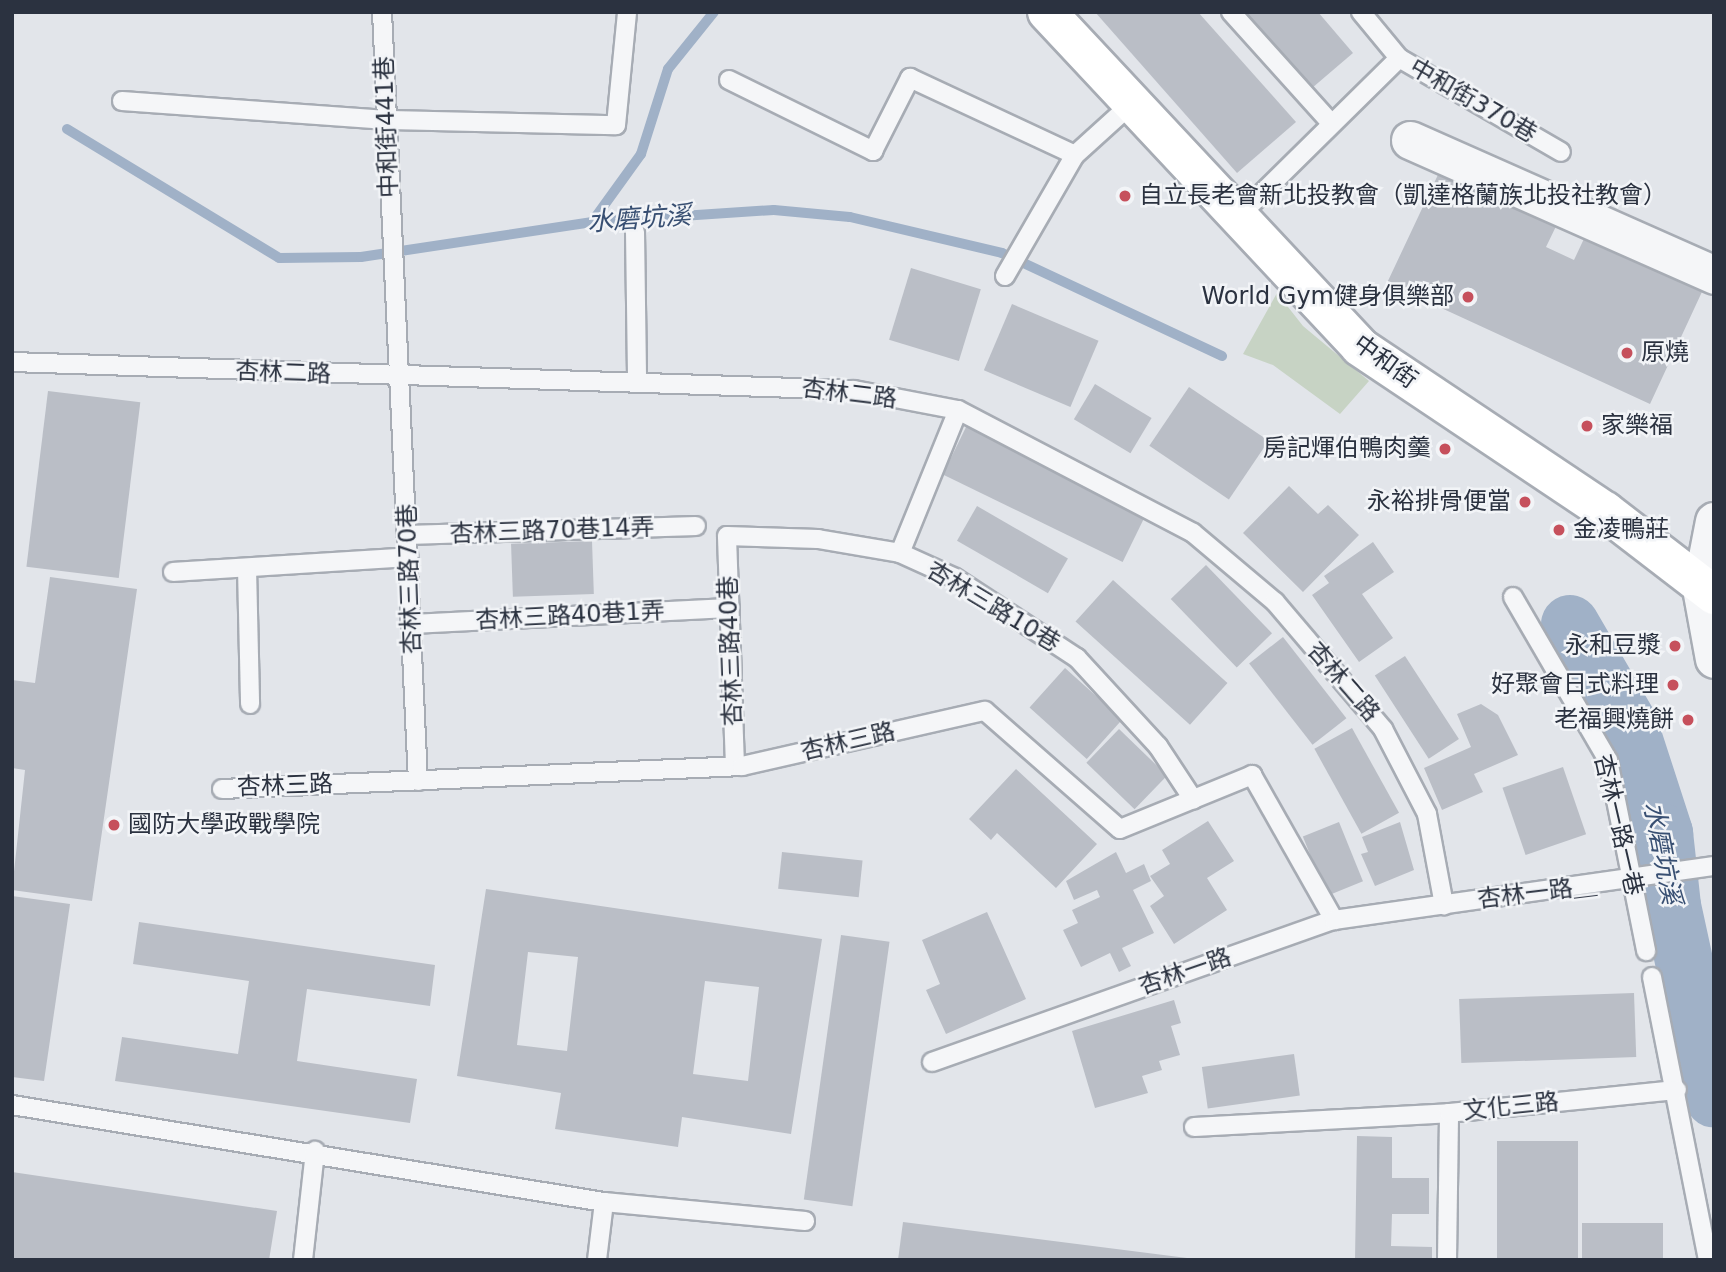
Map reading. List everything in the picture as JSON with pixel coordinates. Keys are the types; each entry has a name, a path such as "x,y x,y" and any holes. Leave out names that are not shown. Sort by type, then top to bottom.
{"street":[{"name":"中和街","path":"1047,12 1129,106 1239,216 1360,347 1605,511 1708,591"},
{"path":"1410,140 1714,275"},
{"path":"1714,521 1708,591 1714,659"}],"lane":[{"name":"中和街441巷","path":"382,12 390,120 392,264"},
{"path":"122,101 390,120 616,125 627,12"},
{"path":"1231,12 1331,123"},
{"path":"1362,12 1399,58"},
{"name":"中和街370巷","path":"1239,216 1399,58 1561,152"},
{"path":"729,80 873,151 910,78 1075,155"},
{"path":"1005,276 1075,155 1129,106"},
{"path":"635,232 637,380"},
{"name":"杏林三路70巷","path":"392,264 401,378 418,781"},
{"name":"杏林二路","path":"12,362 401,378 637,380 854,390 958,411 1193,534 1275,602 1383,729 1427,814 1444,905"},
{"path":"900,553 958,411"},
{"name":"杏林三路70巷14弄","path":"408,536 696,526"},
{"name":"杏林三路10巷","path":"727,536 818,539 900,553 955,578 1077,658 1158,746 1193,799"},
{"name":"杏林三路40巷","path":"727,536 735,765"},
{"path":"173,572 409,557"},
{"path":"247,568 250,705"},
{"name":"杏林一路一巷","path":"1513,597 1608,760 1646,951"},
{"name":"杏林三路40巷1弄","path":"411,624 730,608"},
{"name":"杏林三路","path":"222,789 735,765 985,711 1120,829 1252,775 1334,920"},
{"name":"杏林一路＿","path":"1444,905 1631,881 1714,866"},
{"name":"杏林一路","path":"932,1062 1334,920 1444,905"},
{"path":"1652,977 1677,1090 1708,1260"},
{"name":"文化三路","path":"1447,1260 1449,1113 1677,1090"},
{"path":"12,1105 315,1151 604,1202 805,1222"},
{"path":"1194,1127 1449,1113"},
{"path":"303,1260 315,1151"},
{"path":"597,1260 604,1202"}],"green space":[{"path":"1277,293 1303,326 1369,381 1340,414 1273,365 1243,354"}],"building":[{"path":"1095,12 1198,12 1296,122 1237,173"},
{"path":"1236,12 1318,12 1353,53 1305,94"},
{"path":"1444,162 1561,216 1546,247 1574,260 1589,228 1707,281 1650,404 1387,283"},
{"path":"911,268 981,289 959,361 889,340"},
{"path":"1012,304 1099,341 1070,407 984,370"},
{"path":"1095,384 1152,418 1130,453 1074,419"},
{"path":"1189,387 1269,441 1229,500 1149,446"},
{"path":"48,391 140,402 119,578 26,567"},
{"path":"967,425 1147,513 1123,562 943,474"},
{"path":"1289,486 1318,514 1328,505 1359,535 1303,592 1243,533"},
{"path":"977,506 1068,558 1048,593 957,541"},
{"path":"592,541 594,594 513,597 511,544"},
{"path":"1373,542 1394,572 1362,594 1393,638 1359,662 1312,595 1329,583 1324,576"},
{"path":"1206,565 1272,633 1237,667 1171,599"},
{"path":"50,577 137,589 92,901 12,890 25,770 12,768 12,680 35,683"},
{"path":"1113,580 1227,683 1190,725 1076,622"},
{"path":"1283,637 1346,718 1313,745 1249,663"},
{"path":"1405,656 1459,739 1429,759 1375,676"},
{"path":"1065,668 1122,720 1087,759 1030,707"},
{"path":"1481,704 1498,715 1518,755 1474,774 1483,792 1442,810 1424,768 1471,747 1457,714"},
{"path":"1352,728 1399,813 1361,834 1314,749"},
{"path":"1119,729 1167,776 1135,809 1086,763"},
{"path":"1563,767 1586,834 1526,855 1502,788"},
{"path":"1016,769 1097,844 1056,888 997,833 991,840 969,819"},
{"path":"1208,821 1234,861 1207,878 1227,910 1174,944 1150,906 1164,896 1150,876 1170,864 1162,850"},
{"path":"1339,822 1363,881 1327,896 1303,837"},
{"path":"1400,822 1414,870 1375,886 1361,854 1368,852 1362,837"},
{"path":"782,852 863,860 859,897 778,889"},
{"path":"1116,852 1126,873 1144,864 1151,881 1133,890 1154,933 1122,948 1131,966 1119,972 1110,953 1081,967 1063,930 1078,923 1072,910 1100,897 1097,890 1074,900 1066,881"},
{"path":"486,889 822,939 791,1134 682,1117 678,1147 555,1129 561,1093 457,1076","holes":["528,952 578,957 567,1051 517,1045","705,981 759,987 748,1081 693,1074"]},
{"path":"12,896 70,904 44,1081 12,1077"},
{"path":"987,912 1026,999 946,1034 926,990 940,984 922,940"},
{"path":"139,922 435,965 430,1006 307,989 297,1061 417,1079 410,1123 115,1081 122,1037 238,1054 249,981 133,964"},
{"path":"841,935 890,942 852,1206 804,1199"},
{"path":"1634,993 1636,1057 1461,1063 1459,999"},
{"path":"1174,1000 1181,1023 1171,1026 1180,1055 1159,1061 1162,1070 1142,1076 1148,1093 1095,1108 1072,1031"},
{"path":"1294,1054 1300,1096 1208,1109 1202,1067"},
{"path":"1357,1136 1392,1137 1392,1178 1429,1178 1429,1214 1392,1214 1391,1246 1432,1247 1432,1260 1355,1260"},
{"path":"1497,1141 1578,1141 1578,1260 1497,1260"},
{"path":"12,1172 277,1211 269,1260 12,1260"},
{"path":"903,1222 1187,1258 1187,1260 898,1260"},
{"path":"1582,1223 1663,1223 1663,1260 1582,1260"}],"waterway":[{"path":"592,222 641,154 668,69 714,12"},
{"name":"水磨坑溪","path":"67,129 279,258 361,257 592,222 774,210 850,217 1002,253 1222,356"},
{"name":"水磨坑溪","path":"1570,624 1629,725 1664,833 1672,906 1714,1098"}],"place":[{"name":"自立長老會新北投教會（凱達格蘭族北投社教會）","path":"1125,196"},
{"name":"World Gym健身俱樂部","path":"1468,297"},
{"name":"原燒","path":"1627,353"},
{"name":"家樂福","path":"1587,426"},
{"name":"房記煇伯鴨肉羹","path":"1445,449"},
{"name":"永裕排骨便當","path":"1525,502"},
{"name":"金凌鴨莊","path":"1559,530"},
{"name":"永和豆漿","path":"1675,646"},
{"name":"好聚會日式料理","path":"1673,685"},
{"name":"老福興燒餅","path":"1688,720"},
{"name":"國防大學政戰學院","path":"114,825"}]}
